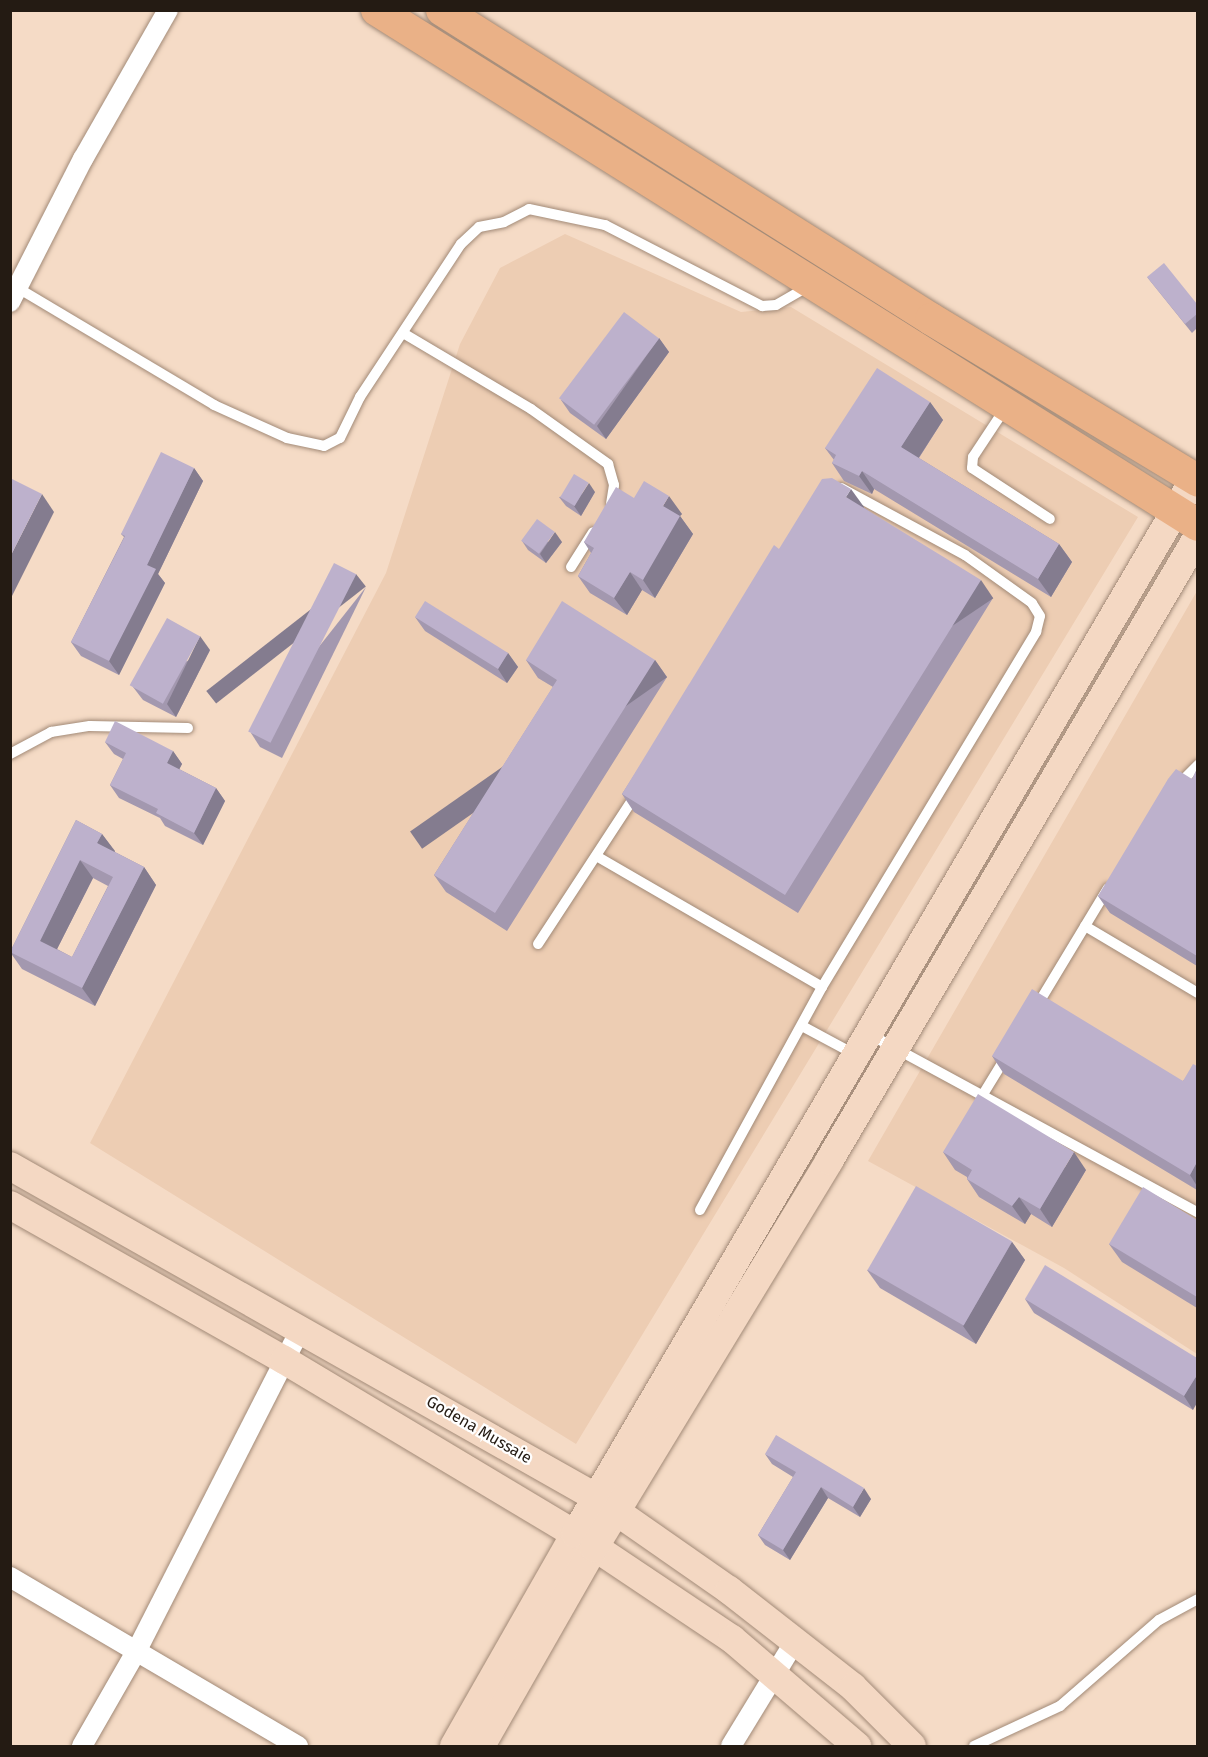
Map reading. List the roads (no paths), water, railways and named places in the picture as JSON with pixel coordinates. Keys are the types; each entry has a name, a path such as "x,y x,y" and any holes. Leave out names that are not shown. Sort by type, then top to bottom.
{"main road":[{"path":"377,10 1187,519"},
{"path":"442,10 931,320 1196,480"},
{"path":"460,62 481,35"},
{"path":"913,346 931,320"}],"street":[{"path":"14,295 83,159 168,10"},
{"path":"454,1746 608,1505 873,1055 1187,519 1196,480"},
{"path":"873,1055 1197,536"},
{"name":"Godena Mussaie","path":"10,1166 301,1328 608,1505 795,1641 853,1687 912,1746"},
{"path":"10,1205 285,1360 584,1541 700,1616 775,1673 857,1746"},
{"path":"82,1746 137,1650 301,1328"},
{"path":"481,1746 584,1541"},
{"path":"10,1577 298,1746"},
{"path":"731,1746 795,1641"}],"lane":[{"path":"14,295 214,405 287,438 324,446 340,438 360,397 461,244 479,227 504,222 529,209 605,225 762,306 776,305 814,284"},
{"path":"403,333 531,409 608,464 614,485 603,516 571,567"},
{"path":"1007,405 973,457 972,468 1050,519"},
{"path":"700,1210 822,987 1036,632 1040,615 1032,603 964,555 846,488 830,488"},
{"path":"10,754 51,732 90,726 188,728"},
{"path":"1173,791 1197,765"},
{"path":"538,944 598,856 642,785"},
{"path":"598,856 822,987"},
{"path":"1031,1016 1116,875"},
{"path":"1085,926 1197,993"},
{"path":"802,1026 982,1096 1197,1213"},
{"path":"982,1096 1012,1046"},
{"path":"974,1746 1060,1706 1159,1620 1197,1599"}]}
